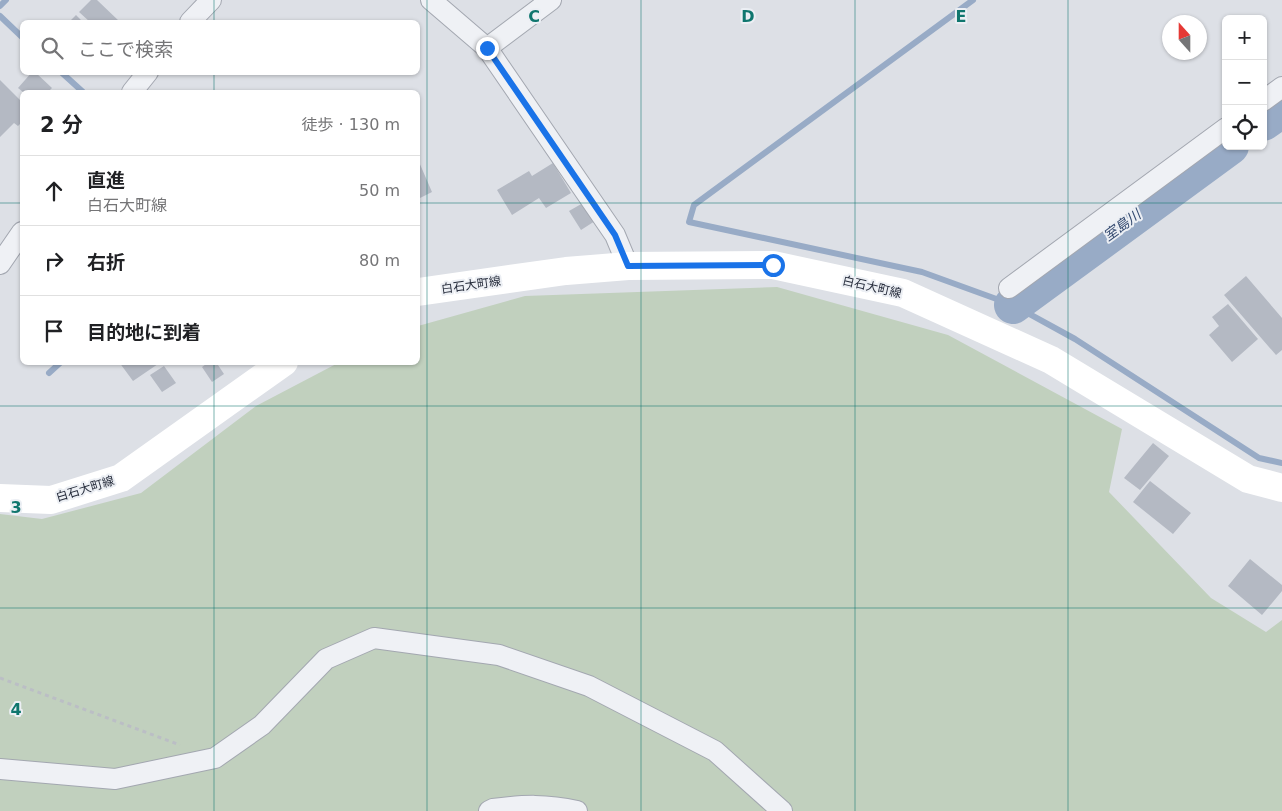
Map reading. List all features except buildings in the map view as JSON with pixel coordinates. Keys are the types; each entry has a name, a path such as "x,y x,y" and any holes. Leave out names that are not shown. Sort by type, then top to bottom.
{"main road":[{"name":"白石大町線","path":"420,292 566,271 628,266 773,265 903,293 1051,360 1248,479 1282,488"},
{"name":"白石大町線","path":"0,498 51,500 121,478 280,365"}],"street":[{"path":"192,20 212,0"},
{"path":"432,0 487,48 615,235 628,266"},
{"path":"487,48 551,0"},
{"path":"134,90 146,75"},
{"path":"1267,98 1282,87"},
{"path":"1009,288 1222,131"},
{"path":"0,264 20,235"},
{"path":"0,769 115,779 215,758 262,726 326,659 374,638 499,655 589,686 715,751 782,811"},
{"path":"489,811 525,804 560,807 577,811"}],"path":[{"path":"0,678 215,758"}],"green space":[{"path":"777,287 948,335 1122,429 1109,492 1211,598 1266,632 1282,620 1282,811 0,811 0,514 42,519 141,493 256,406 334,365 420,365 420,325 525,296"}],"waterway":[{"path":"0,6 6,0"},
{"path":"973,0 694,205 689,222 922,272 1013,305 1075,339 1259,458 1282,463"},
{"path":"0,16 20,35"},
{"path":"64,75 81,90"},
{"name":"室島川","path":"1267,119 1282,109"},
{"name":"室島川","path":"1013,305 1225,150"},
{"path":"49,373 58,365"}],"route":[{"path":"487,48 615,235 628,266 773,265"}]}
